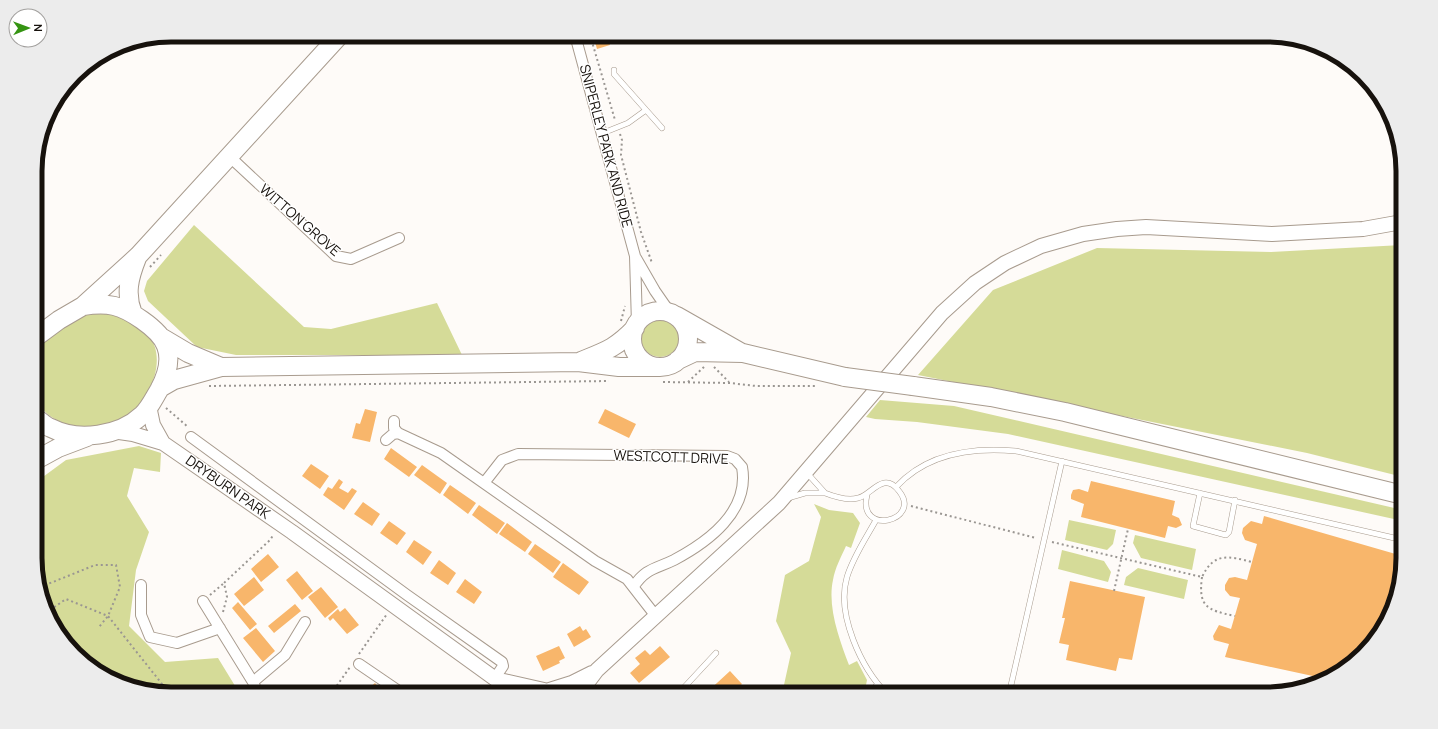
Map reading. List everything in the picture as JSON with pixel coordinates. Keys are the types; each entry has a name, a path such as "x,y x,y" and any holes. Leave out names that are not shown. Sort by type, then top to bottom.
{"highway":[{"path":"42,332 59,320 83,306 138,256 334,42"},
{"path":"133,314 128,300 128,287 131,273 138,256"},
{"path":"42,422 50,428 73,436 93,434 112,431 132,423 157,407 160,388 168,369 167,347 161,337 152,326 133,314 111,304 83,306"},
{"path":"578,362 611,349 622,342 630,326 644,316 653,312 663,311 673,314 713,335 743,353"},
{"path":"660,375 678,360 687,348 688,333 684,324 673,314"},
{"path":"630,326 634,348 641,359 660,375"},
{"path":"161,337 188,354 221,367"},
{"path":"678,360 695,352 743,353 844,377 998,398 1065,412 1396,493"},
{"path":"160,388 174,380 221,367 578,362 619,366 660,375"},
{"path":"42,457 58,448 93,434"}],"main road":[{"path":"584,687 597,670 655,615 739,542 782,500 942,313 974,283 1005,262 1041,246 1083,234 1117,229 1146,227 1272,234 1363,228 1396,223"},
{"name":"DRYBURN PARK","path":"157,407 153,425 163,443"},
{"name":"DRYBURN PARK","path":"112,431 133,434 163,443 280,523 507,687"},
{"path":"561,687 597,670"},
{"name":"DRYBURN PARK","path":"497,679 528,687"}],"street":[{"name":"SNIPERLEY PARK AND RIDE","path":"577,42 636,256"},
{"name":"WITTON GROVE","path":"230,157 336,256 351,259 400,238"},
{"path":"636,256 655,291 673,314"},
{"path":"630,326 636,256"},
{"path":"394,421 394,428 398,433 441,453 594,562 627,579 634,586 655,615"},
{"path":"386,440 393,434 398,433"},
{"name":"DRYBURN PARK","path":"191,437 407,596 502,662 503,666 497,679"},
{"name":"WESTCOTT DRIVE","path":"484,483 502,460 518,454 727,456 735,459 742,467 742,492 734,509 726,521 691,551 641,575 634,586"},
{"path":"292,532 302,518"},
{"path":"141,584 141,616 150,637 177,643 219,627"},
{"path":"396,607 407,596"},
{"path":"203,601 255,687"},
{"path":"253,682 285,655 305,622"},
{"path":"357,661 394,687"}],"lane":[{"path":"614,70 614,74 662,128"},
{"path":"603,133 618,128 646,110"},
{"path":"896,487 906,476 930,461 966,451 983,449 1016,451 1235,500 1396,538"},
{"path":"1011,687 1062,461"},
{"path":"806,473 825,493"},
{"path":"887,483 896,487 900,492 904,504 902,511 894,519 888,521 876,520 866,509 867,495 871,489 881,484 887,483"},
{"path":"782,500 805,493 825,493 849,499 867,495"},
{"path":"1200,493 1193,526 1222,534 1229,532 1235,500"},
{"path":"876,520 848,576 845,598 850,627 861,659 881,687"},
{"path":"684,687 716,653"},
{"path":"875,687 878,684"}],"path":[{"path":"592,42 622,140 621,155 641,232 655,269"},
{"path":"626,299 623,316 630,326"},
{"path":"688,382 709,363 730,383"},
{"path":"660,375 688,382 730,383 756,386 820,386"},
{"path":"208,386 615,381"},
{"path":"157,407 190,428 191,437"},
{"path":"904,504 1120,559 1202,577"},
{"path":"203,601 270,540 280,523"},
{"path":"1114,591 1128,529"},
{"path":"1235,616 1210,608 1202,600 1200,592 1202,577 1210,564 1225,556 1252,562"},
{"path":"45,585 95,565 116,565 120,587 108,616 99,627"},
{"path":"219,627 226,597 224,583"},
{"path":"53,608 66,599 108,616 164,687"},
{"path":"337,687 396,607"}],"green space":[{"path":"194,225 304,327 331,329 437,303 462,355 236,355 197,347 148,301 144,291 147,281"},
{"path":"1396,245 1396,475 1307,453 918,375 993,290 1097,248 1271,252"},
{"path":"117,312 144,330 153,342 157,364 151,387 138,406 119,420 94,426 66,424 54,419 42,408 42,342 84,314"},
{"path":"656,319 664,319 676,328 679,338 676,348 670,354 664,357 656,357 644,348 641,342 641,334 650,322"},
{"path":"880,400 954,406 1396,508 1396,519 1008,434 866,417"},
{"path":"139,446 161,453 160,472 134,468 127,496 149,532 136,570 129,626 165,662 218,658 236,687 154,686 130,680 114,674 99,665 74,643 64,630 52,607 46,591 43,575 42,478 66,460"},
{"path":"814,504 829,510 853,513 860,523 851,548 846,546 838,563 834,576 832,601 835,624 849,665 857,661 867,680 866,687 784,687 791,653 776,621 785,575 809,561 821,517"},
{"path":"1069,520 1116,530 1113,544 1107,550 1065,540"},
{"path":"1135,535 1196,549 1192,570 1141,558 1133,543"},
{"path":"1062,550 1104,561 1111,572 1108,582 1058,569"},
{"path":"1138,568 1188,580 1184,599 1124,585 1126,577"}],"building":[{"path":"595,42 609,42 610,45 597,49"},
{"path":"365,409 377,412 370,442 352,438 356,423 360,424"},
{"path":"605,409 636,424 629,438 598,423"},
{"path":"391,448 417,467 409,477 384,459"},
{"path":"311,464 329,476 320,489 302,476"},
{"path":"422,465 447,483 440,494 414,475"},
{"path":"339,479 343,482 339,488 348,493 352,488 357,491 344,510 323,495 328,487 332,489"},
{"path":"1091,481 1175,501 1172,515 1179,518 1182,525 1176,528 1168,526 1165,538 1081,517 1084,504 1071,499 1071,495 1073,490 1079,489 1088,492"},
{"path":"450,485 476,503 468,514 443,495"},
{"path":"363,502 380,514 372,526 354,514"},
{"path":"479,505 505,523 497,534 472,515"},
{"path":"1264,516 1396,554 1394,583 1383,615 1374,630 1352,655 1324,674 1317,677 1225,657 1229,644 1214,640 1213,636 1219,625 1231,629 1240,598 1230,596 1225,590 1225,585 1229,578 1235,577 1247,580 1257,544 1245,540 1242,533 1243,528 1251,521 1262,524"},
{"path":"389,521 406,533 397,545 380,533"},
{"path":"507,523 532,542 525,552 499,534"},
{"path":"414,540 432,552 423,565 406,552"},
{"path":"535,544 561,562 553,573 528,554"},
{"path":"268,554 279,567 261,582 251,569"},
{"path":"439,560 456,573 448,585 430,573"},
{"path":"563,563 589,582 579,595 553,577"},
{"path":"297,571 313,591 302,600 286,580"},
{"path":"254,577 264,590 244,606 234,594"},
{"path":"465,579 482,592 474,604 456,592"},
{"path":"1070,581 1145,597 1132,660 1119,658 1116,671 1066,660 1069,645 1059,643 1065,618 1062,618"},
{"path":"321,587 338,607 325,618 308,597"},
{"path":"238,602 257,624 250,630 232,608"},
{"path":"295,604 301,611 274,633 268,626"},
{"path":"345,608 359,625 347,634 333,618 330,621 328,618 338,609 340,612"},
{"path":"580,626 583,631 586,629 591,637 574,647 567,634"},
{"path":"256,628 275,651 263,662 243,638"},
{"path":"559,646 565,658 559,661 560,663 543,671 536,656"},
{"path":"660,646 670,657 639,683 630,673 640,664 635,658 645,650 650,655"},
{"path":"730,671 742,684 739,687 713,687"},
{"path":"375,683 378,687 370,687"}]}
